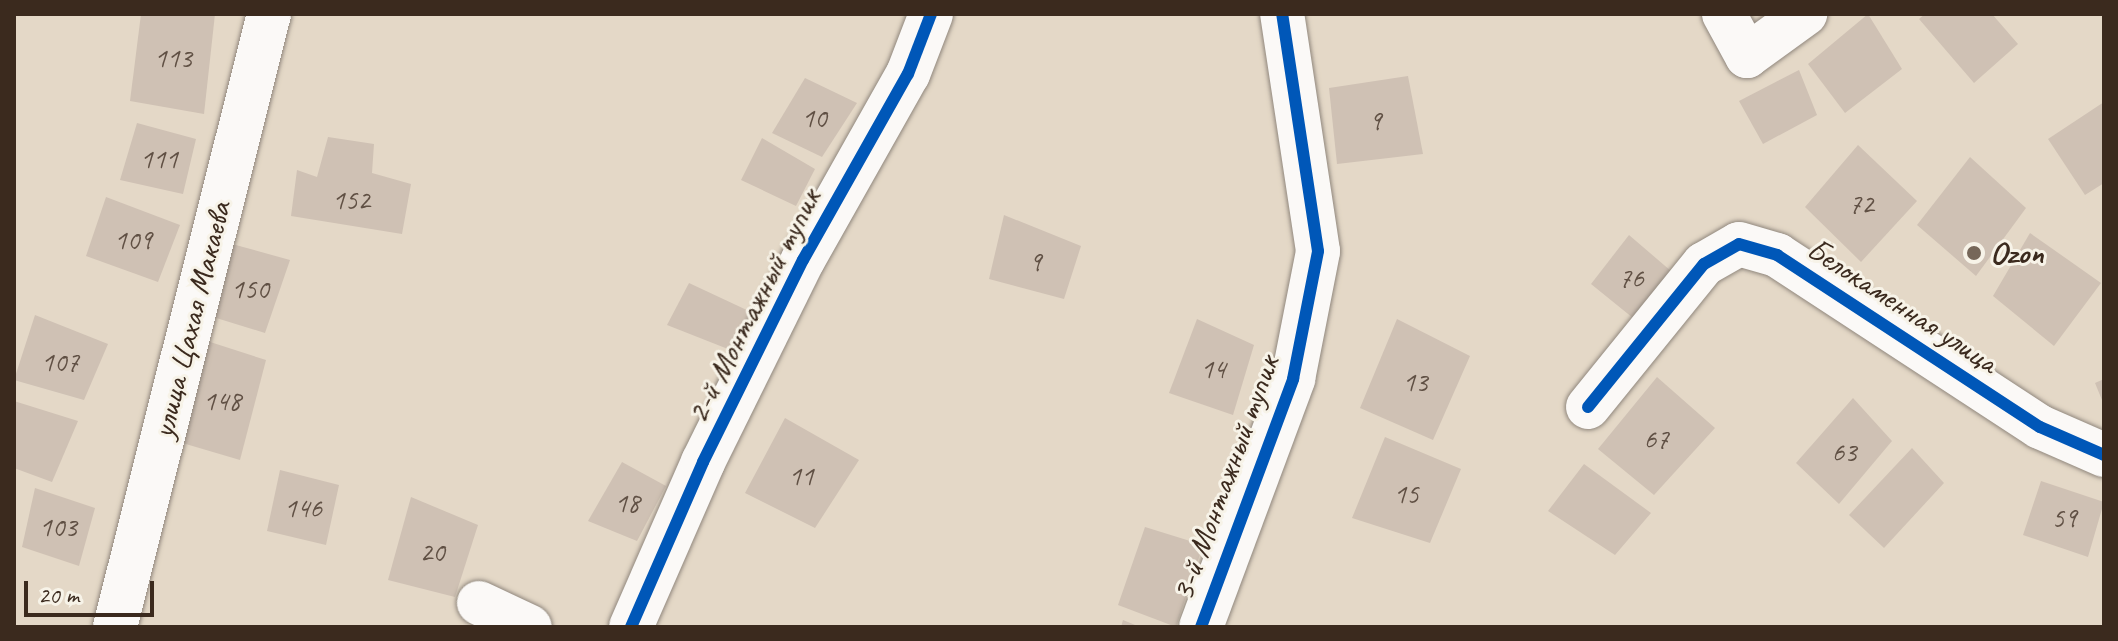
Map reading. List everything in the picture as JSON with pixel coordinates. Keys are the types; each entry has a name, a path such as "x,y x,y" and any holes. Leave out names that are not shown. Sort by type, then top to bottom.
{"street":[{"name":"улица Цахая Макаева","path":"115,627 269,14"},
{"name":"2-й Монтажный тупик","path":"631,627 703,462 803,260 908,74 931,14"},
{"name":"3-й Монтажный тупик","path":"1201,627 1293,379 1318,251 1282,14"},
{"path":"1724,14 1747,56 1805,14"},
{"name":"Белокаменная улица","path":"1588,407 1704,264 1739,244 1777,255 2040,427 2104,455"},
{"path":"479,603 530,627"}],"building":[{"path":"141,14 215,14 204,114 130,101"},
{"path":"1868,14 1902,69 1845,113 1808,64"},
{"path":"1925,14 1992,14 2018,44 1974,83 1919,19"},
{"path":"1799,70 1817,115 1763,144 1739,101"},
{"path":"1408,76 1423,154 1337,164 1329,88"},
{"path":"805,78 857,103 822,157 772,133"},
{"path":"2104,102 2104,183 2085,195 2048,139"},
{"path":"137,123 196,139 183,194 120,180"},
{"path":"328,137 374,144 372,173 411,184 402,234 291,216 297,170 317,177"},
{"path":"762,138 815,169 796,206 741,180"},
{"path":"1858,145 1917,201 1861,262 1805,207"},
{"path":"1970,157 2026,208 1976,276 1917,225"},
{"path":"106,197 180,225 158,282 86,256"},
{"path":"1004,215 1081,246 1064,299 989,279"},
{"path":"2030,233 2101,283 2054,346 1993,296"},
{"path":"1629,235 1671,271 1633,318 1591,284"},
{"path":"232,244 290,260 265,333 213,317"},
{"path":"689,283 751,312 733,351 667,325"},
{"path":"35,315 108,344 84,400 14,380"},
{"path":"1197,319 1254,345 1233,415 1169,393"},
{"path":"1397,319 1470,356 1433,440 1360,408"},
{"path":"204,340 266,360 240,460 179,442"},
{"path":"1657,377 1715,428 1654,495 1598,449"},
{"path":"2104,379 2104,405 2095,383"},
{"path":"1853,398 1892,441 1839,504 1796,463"},
{"path":"14,401 78,421 52,482 14,468"},
{"path":"785,418 859,460 815,528 745,493"},
{"path":"1385,437 1461,469 1430,543 1352,518"},
{"path":"1912,448 1944,483 1884,548 1849,515"},
{"path":"622,462 666,486 637,541 588,521"},
{"path":"1584,464 1651,513 1615,555 1548,511"},
{"path":"280,470 339,485 326,545 267,531"},
{"path":"2041,481 2104,502 2088,557 2023,535"},
{"path":"35,488 95,508 79,566 22,547"},
{"path":"411,497 478,525 455,597 388,580"},
{"path":"1145,527 1203,545 1176,627 1118,605"},
{"path":"1123,620 1140,627 1121,627"}],"cycle path":[{"path":"631,627 703,462 803,260 908,74 931,14"},
{"path":"1201,627 1293,379 1318,251 1282,14"},
{"path":"1588,407 1704,264 1739,244 1777,255 2040,427 2104,455"}],"place":[{"name":"Ozon","path":"1974,253"}]}
